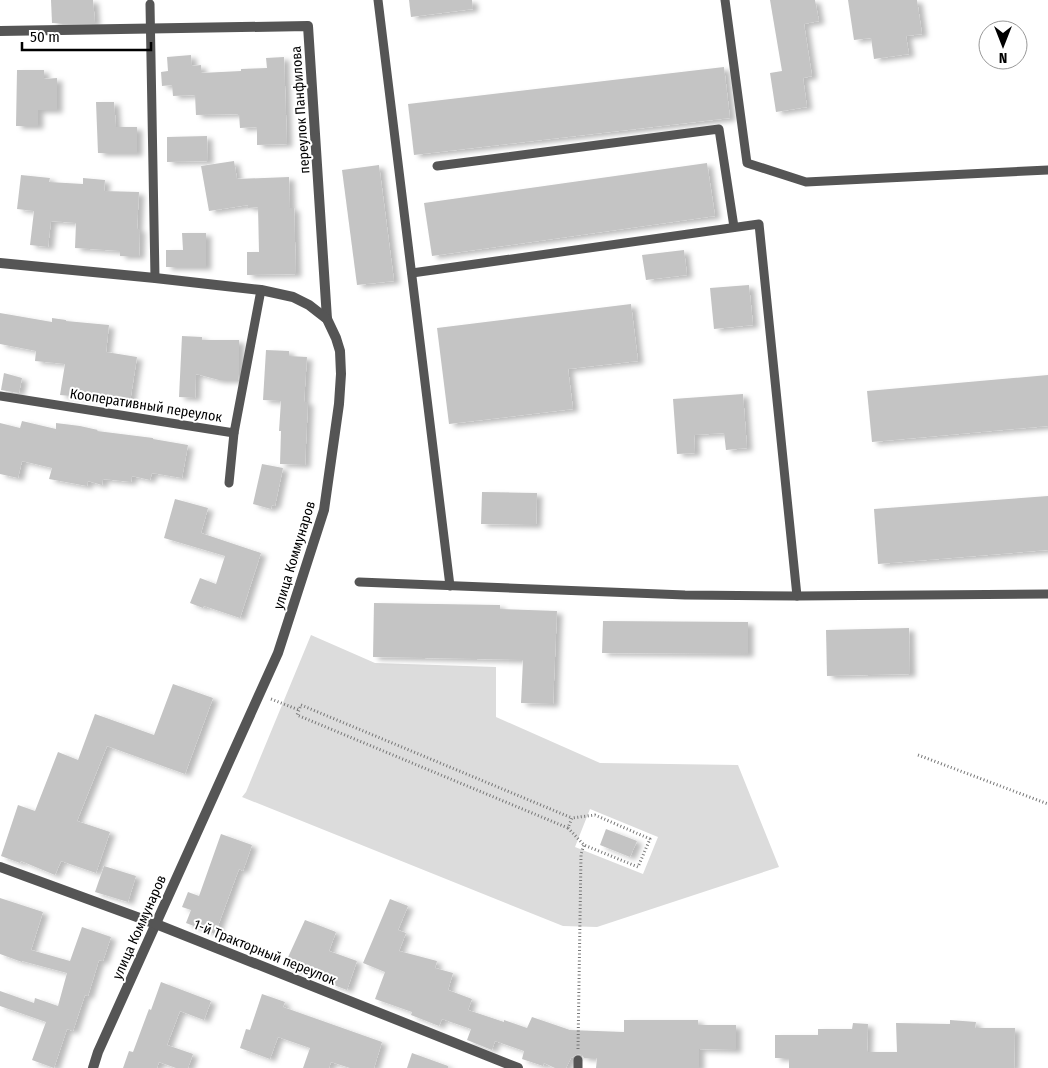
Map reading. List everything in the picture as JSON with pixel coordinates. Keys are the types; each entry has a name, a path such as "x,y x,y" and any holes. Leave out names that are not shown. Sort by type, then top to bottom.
{"street":[{"name":"переулок Панфилова","path":"0,31 308,26 327,319"},
{"name":"улица Коммунаров","path":"0,263 261,290 293,297 309,305 327,319 340,350 342,374 324,510 278,652 98,1052 93,1068"},
{"name":"1-й Тракторный переулок","path":"0,866 156,924 518,1068"}],"lane":[{"path":"378,0 450,586"},
{"path":"725,0 747,163 806,182 1048,170"},
{"path":"150,4 155,278"},
{"path":"437,166 718,129 734,228"},
{"path":"412,273 760,224 797,596"},
{"name":"Кооперативный переулок","path":"0,396 234,432 261,290"},
{"path":"229,483 234,432"},
{"path":"359,582 685,595 1048,594"}],"path":[{"path":"284,704 298,710"},
{"path":"300,705 572,818 595,815 650,839 638,867 584,845 568,828 297,715 300,705"},
{"path":"918,755 1048,804"},
{"path":"568,828 572,818"},
{"path":"578,1064 581,854 584,845"}],"shaded area":[{"path":"311,635 375,663 496,667 496,717 600,763 738,765 779,867 597,927 563,926 242,797 246,792","holes":["590,809 658,837 643,874 575,847"]}],"building":[{"path":"51,0 93,0 95,23 52,23"},
{"path":"409,0 472,0 473,9 411,17"},
{"path":"770,0 815,0 819,21 804,24 812,76 803,78 807,107 776,112 770,73 782,71"},
{"path":"848,0 917,0 922,34 906,36 909,54 874,59 871,38 854,40"},
{"path":"191,55 192,66 201,65 201,73 267,68 266,58 284,57 287,144 257,145 257,127 240,128 239,114 196,115 195,95 173,96 172,85 162,86 161,72 168,71 167,57"},
{"path":"724,67 730,118 414,155 408,104"},
{"path":"17,70 44,70 44,79 57,78 57,110 38,110 38,126 16,126"},
{"path":"96,102 114,102 116,127 137,127 137,153 98,153"},
{"path":"207,136 208,161 167,162 167,137"},
{"path":"234,161 237,179 289,177 290,208 294,208 296,274 247,275 247,252 259,252 258,207 248,208 248,205 209,211 201,166"},
{"path":"707,163 715,216 432,256 424,203"},
{"path":"379,165 394,281 357,285 342,170"},
{"path":"21,175 50,178 49,182 83,184 83,178 105,180 104,191 139,192 137,229 140,229 139,256 120,256 120,251 75,248 76,223 51,221 48,247 30,245 34,211 17,209"},
{"path":"182,233 206,233 206,267 166,267 166,250 183,250"},
{"path":"684,250 687,275 646,280 642,255"},
{"path":"749,285 753,325 714,329 710,288"},
{"path":"631,304 638,361 568,369 573,409 449,424 437,328"},
{"path":"0,313 52,322 52,318 109,325 106,352 137,357 130,402 99,397 99,399 60,395 65,364 35,361 36,351 0,344"},
{"path":"182,336 202,337 202,340 239,340 238,380 219,380 196,374 195,398 179,397"},
{"path":"266,350 289,351 289,356 307,357 304,402 308,402 305,465 280,464 281,431 279,431 281,401 263,400"},
{"path":"4,373 22,378 19,393 1,390"},
{"path":"1048,375 1048,426 872,442 867,391"},
{"path":"743,394 747,448 726,450 724,433 694,435 695,453 677,454 673,399"},
{"path":"22,421 56,429 56,423 80,426 97,431 153,438 188,445 182,478 152,473 150,480 132,476 131,482 103,479 102,485 88,481 87,486 49,479 52,468 22,461 18,478 0,474 0,423 20,428"},
{"path":"262,464 283,468 275,506 272,505 271,509 253,504"},
{"path":"482,492 537,493 536,525 481,524"},
{"path":"1048,496 1048,550 878,564 874,509"},
{"path":"175,499 208,508 201,533 261,553 240,618 190,603 200,578 216,584 225,556 164,538"},
{"path":"374,603 500,605 500,609 557,611 553,704 521,703 523,660 373,657"},
{"path":"603,621 748,622 748,654 602,653"},
{"path":"909,628 910,674 827,676 826,630"},
{"path":"173,684 213,698 185,774 107,746 77,821 110,832 96,873 61,861 55,875 21,861 20,863 1,856 18,805 35,811 58,752 78,760 95,714 154,735"},
{"path":"606,829 637,841 630,857 600,845"},
{"path":"221,834 252,845 243,871 239,869 215,934 186,923 191,910 182,907 188,892 199,896"},
{"path":"104,866 136,876 128,902 95,892"},
{"path":"0,898 43,912 31,950 70,961 82,927 111,937 103,961 99,960 88,996 85,995 73,1031 67,1029 54,1068 32,1060 46,1022 0,1006 0,991 34,1003 35,998 58,1006 67,973 22,962 0,954"},
{"path":"390,899 408,906 398,930 406,933 399,951 437,961 435,968 453,973 448,990 472,999 468,1010 527,1028 532,1017 570,1030 624,1032 624,1020 698,1020 698,1025 736,1025 736,1050 699,1049 699,1068 596,1068 597,1058 584,1058 578,1054 571,1058 566,1068 555,1068 544,1063 543,1066 522,1059 524,1051 495,1041 492,1050 467,1040 471,1029 442,1019 439,1026 411,1015 412,1012 375,999 385,972 363,963"},
{"path":"305,920 336,932 329,951 357,961 347,990 298,969 297,971 284,966"},
{"path":"161,982 211,1001 204,1020 180,1011 167,1045 193,1054 188,1068 176,1068 159,1062 157,1068 123,1068 129,1051 133,1052"},
{"path":"262,994 285,1002 283,1007 382,1042 374,1068 350,1068 331,1062 329,1068 303,1068 310,1048 278,1037 270,1059 240,1048 246,1029 250,1030"},
{"path":"950,1020 976,1022 975,1028 1015,1028 1014,1068 789,1068 789,1058 775,1058 775,1035 818,1035 818,1029 852,1029 853,1023 868,1024 867,1052 897,1052 896,1023 950,1024"},
{"path":"412,1053 448,1066 448,1068 407,1068"}]}
